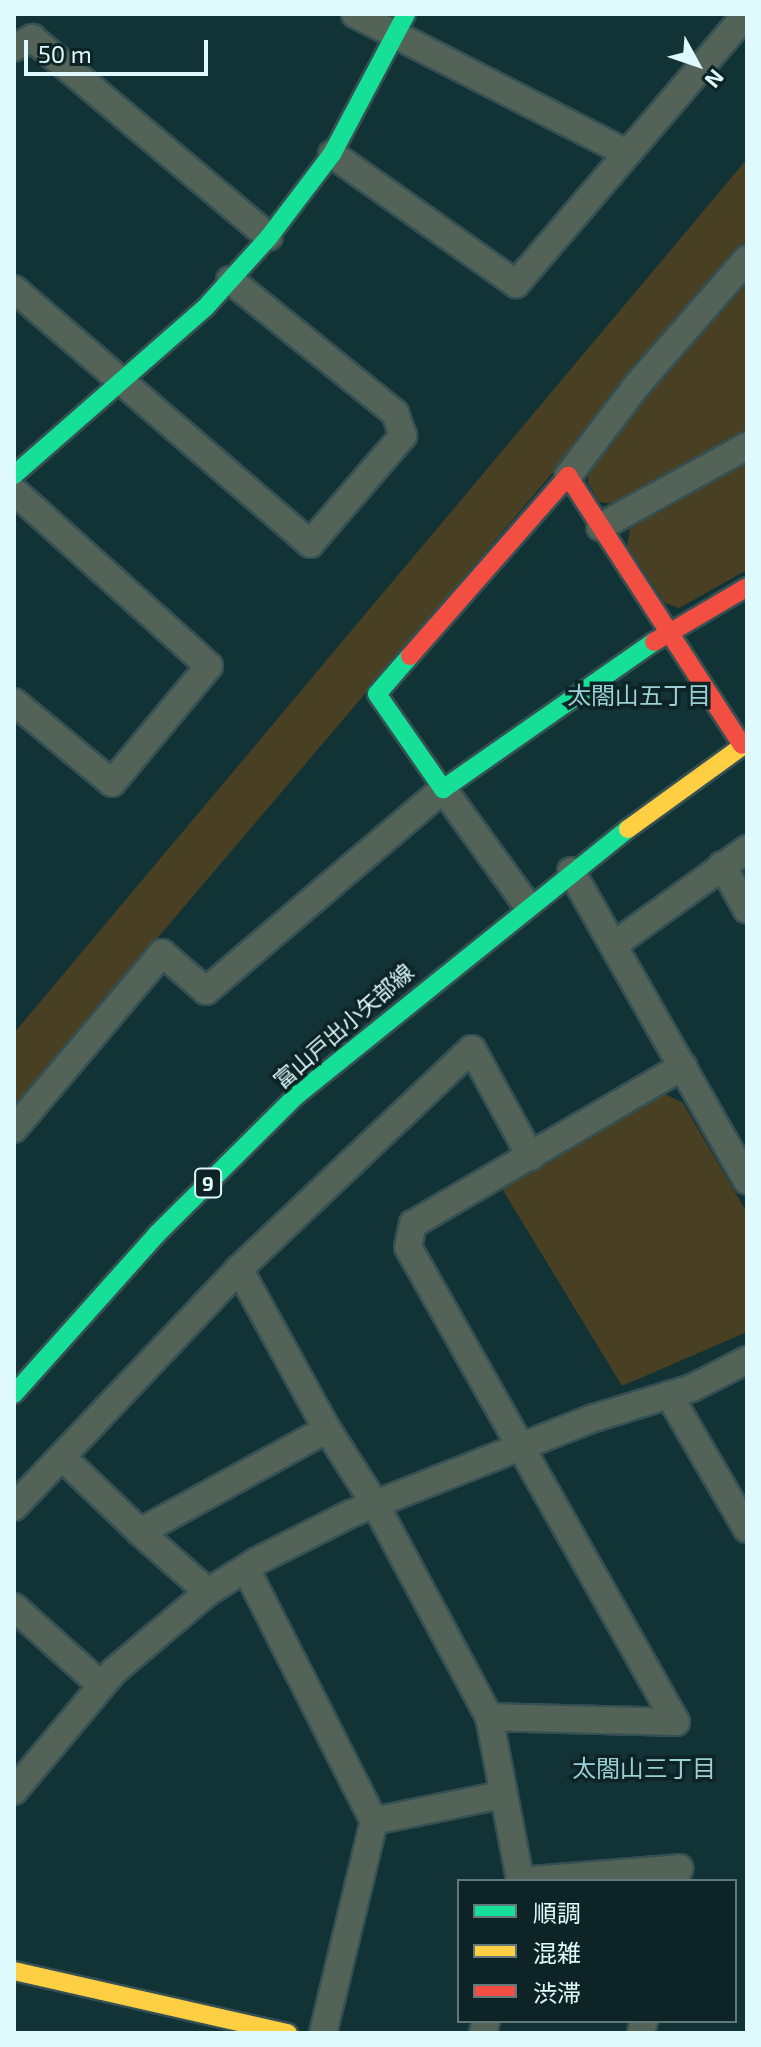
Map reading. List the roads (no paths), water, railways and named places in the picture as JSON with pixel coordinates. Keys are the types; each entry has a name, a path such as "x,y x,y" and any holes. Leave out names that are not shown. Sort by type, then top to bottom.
{"street":[{"path":"355,14 402,25 625,152"},
{"path":"332,154 516,284 625,152 747,14"},
{"path":"14,475 123,381 230,280 269,237 332,154 402,25"},
{"path":"14,48 32,38 269,237"},
{"path":"527,905 377,694 568,476 638,384 747,259"},
{"path":"14,289 310,544 403,436 395,413 230,280"},
{"path":"600,527 747,446"},
{"path":"568,476 668,632 745,744"},
{"path":"14,491 209,666 112,783 14,702"},
{"path":"14,1129 162,953 206,991 443,789 668,632 747,587"},
{"name":"富山戸出小矢部線","path":"14,1394 157,1234 297,1095 527,905 745,744"},
{"path":"615,944 747,849"},
{"path":"722,865 747,910"},
{"path":"571,871 747,1181"},
{"path":"14,1507 64,1459 239,1269 472,1049 531,1157"},
{"path":"489,1717 676,1722 518,1447 408,1247 413,1224 683,1066"},
{"path":"239,1269 327,1429 375,1504 489,1717 519,1879"},
{"path":"14,1791 102,1686 208,1592 246,1569 375,1504 518,1447 669,1395 747,1360"},
{"path":"669,1395 747,1529"},
{"path":"140,1532 327,1429"},
{"path":"64,1459 208,1592"},
{"path":"246,1569 374,1821 323,2033"},
{"path":"14,1607 102,1686"},
{"path":"374,1821 502,1795"},
{"path":"532,1879 679,1868 676,1879"},
{"path":"14,1971 229,2027 288,2033"}],"district":[{"name":"太閤山五丁目","path":"639,695"},
{"name":"太閤山三丁目","path":"644,1768"}]}
